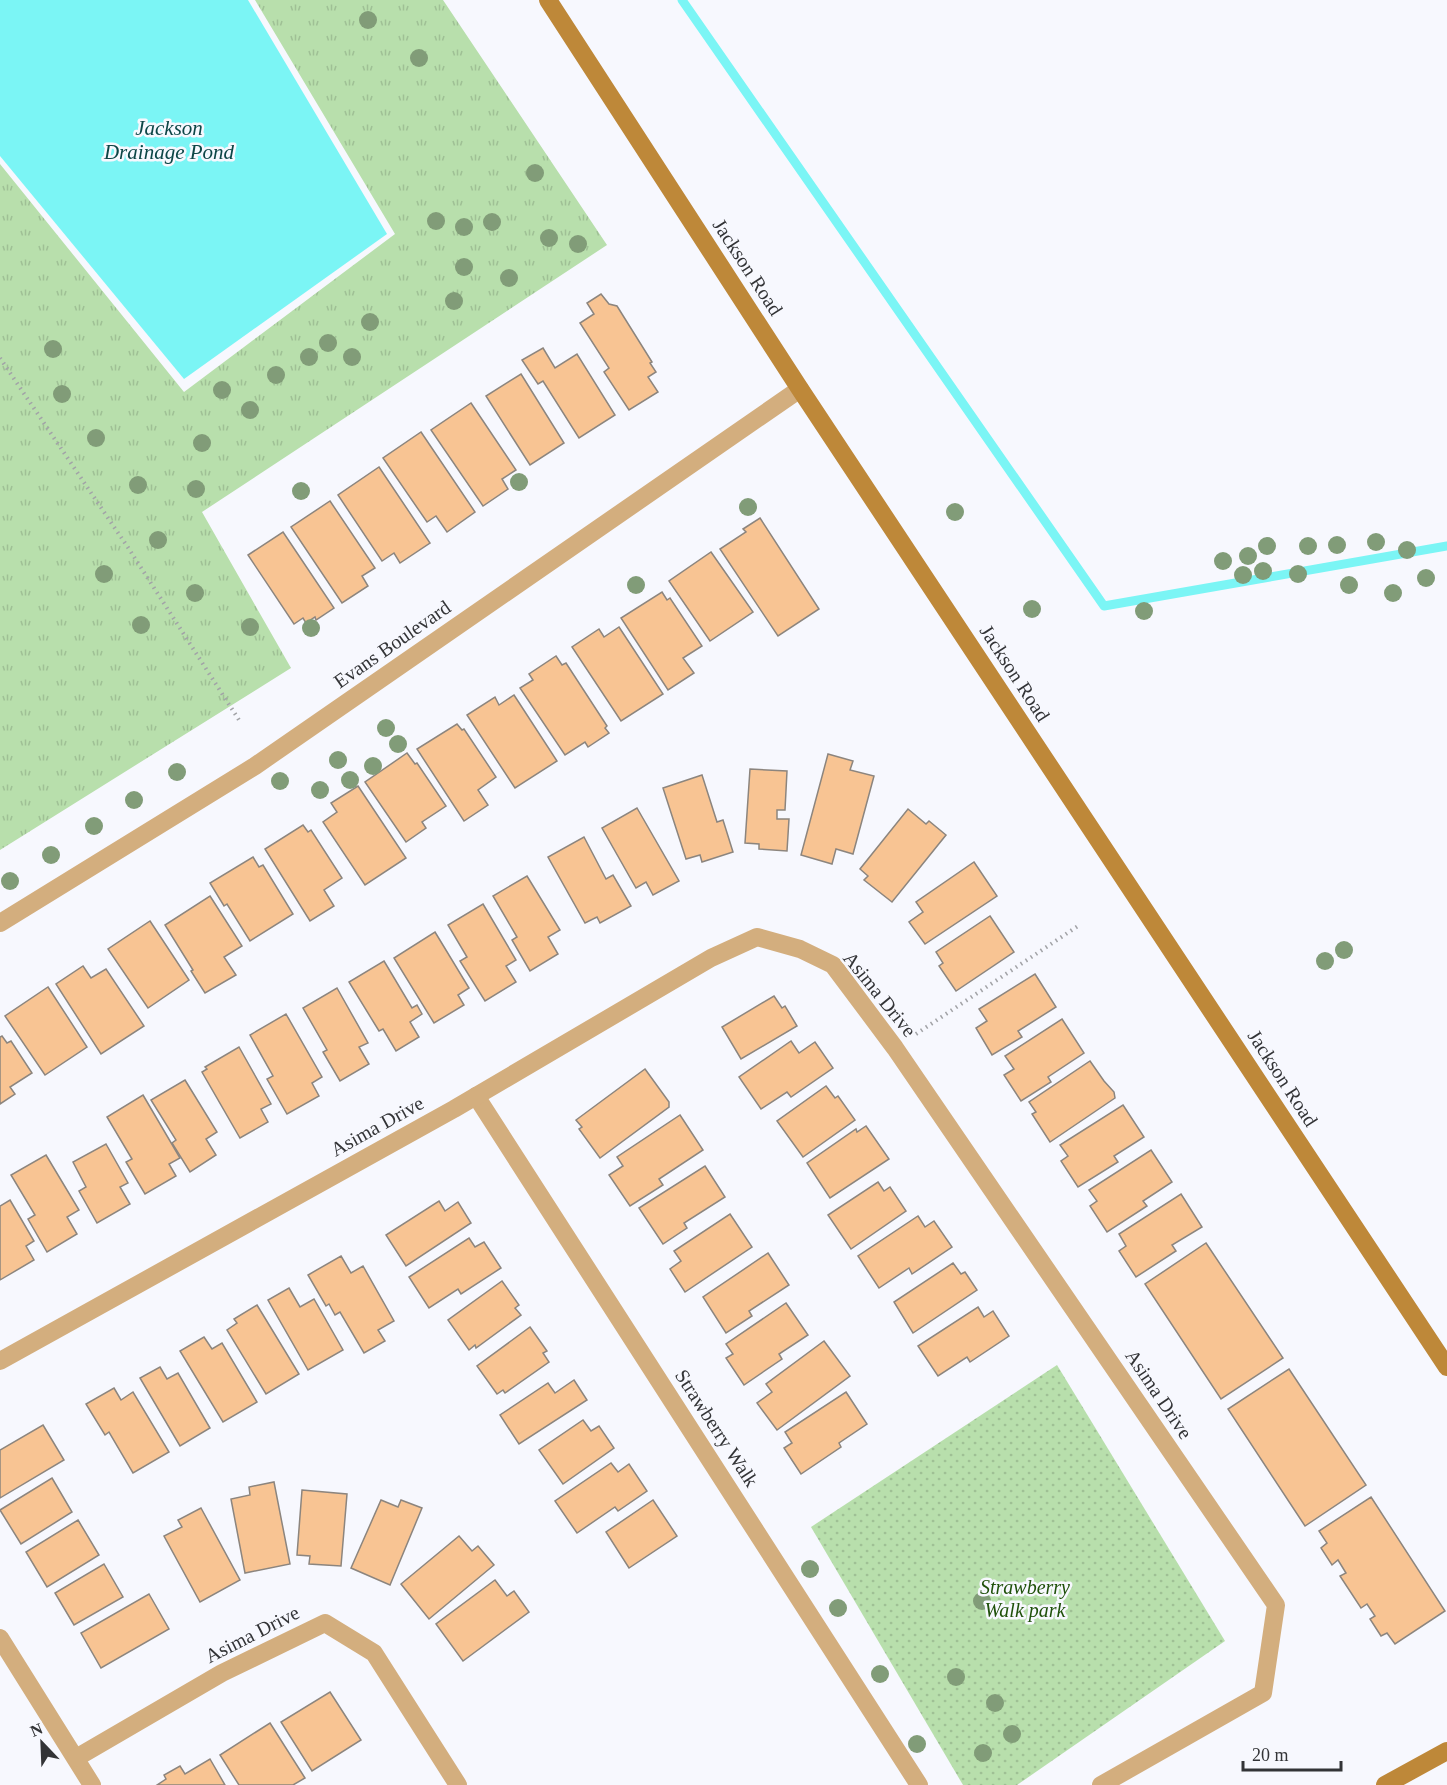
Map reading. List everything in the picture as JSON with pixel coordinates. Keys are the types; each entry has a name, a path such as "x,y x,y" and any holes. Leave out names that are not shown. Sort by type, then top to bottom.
{"main road":[{"name":"Jackson Road","path":"548,0 800,389 1447,1367"},
{"path":"1385,1785 1447,1751"}],"street":[{"name":"Evans Boulevard","path":"0,923 255,766 800,389"},
{"name":"Asima Drive","path":"0,1361 476,1096 711,958 757,937 800,949 832,965 895,1048 1276,1605 1263,1693 1101,1785"},
{"name":"Strawberry Walk","path":"476,1096 919,1785"},
{"name":"Asima Drive","path":"76,1758 222,1673 325,1623 374,1653 458,1785"},
{"path":"0,1638 92,1785"}],"path":[{"path":"0,358 129,549 239,720"},
{"path":"895,1048 1078,926"}],"green space":[{"path":"255,0 443,0 607,245 202,512 291,668 0,850 0,164 184,392 395,234"},
{"name":"Strawberry Walk park","path":"1057,1365 1225,1641 1017,1785 963,1785 811,1527"}],"water":[{"name":"Jackson Drainage Pond","path":"0,0 248,0 387,234 184,379 0,156"}],"building":[{"path":"601,294 609,304 617,306 656,372 648,377 658,392 629,410 604,372 609,368 580,323 594,314 587,303"},
{"path":"543,348 555,368 577,354 615,415 579,438 543,381 538,384 522,360"},
{"path":"521,374 564,443 530,465 486,396"},
{"path":"471,403 516,470 502,479 508,489 483,506 431,430"},
{"path":"421,432 475,512 447,532 436,516 427,522 383,458"},
{"path":"379,467 430,543 400,563 394,553 382,561 338,495"},
{"path":"330,501 375,568 362,576 368,586 342,603 291,527"},
{"path":"760,518 819,609 778,636 720,549 746,532 743,529"},
{"path":"283,532 334,608 316,620 315,617 306,623 303,618 294,624 248,555"},
{"path":"711,552 753,612 710,641 669,581"},
{"path":"662,592 667,600 670,598 702,646 683,658 694,673 668,690 621,618"},
{"path":"619,627 663,694 621,721 572,647 599,629 604,637"},
{"path":"556,656 562,665 566,663 607,726 605,728 609,733 588,747 585,742 565,755 520,688 533,680 529,674"},
{"path":"514,695 557,761 515,788 467,715 495,697 499,705"},
{"path":"457,724 462,730 464,729 496,777 478,790 488,805 464,821 417,749"},
{"path":"407,753 415,764 417,763 446,806 422,822 426,828 406,842 365,782"},
{"path":"828,754 853,761 850,770 874,776 853,854 836,849 832,864 801,855"},
{"path":"750,769 787,771 785,810 777,810 777,819 789,819 787,851 759,849 759,844 745,843"},
{"path":"702,775 717,822 723,820 733,852 702,862 700,855 686,859 663,788"},
{"path":"358,786 406,858 365,885 323,822 337,812 331,803"},
{"path":"637,808 679,881 653,895 646,882 636,888 602,828"},
{"path":"908,809 926,824 929,821 946,835 892,902 864,880 868,876 860,869"},
{"path":"303,825 308,832 311,830 342,878 324,890 334,906 310,921 265,849"},
{"path":"584,837 606,879 613,875 631,906 600,923 597,917 585,923 548,857"},
{"path":"253,857 259,867 263,865 293,914 250,941 227,904 224,906 210,883"},
{"path":"974,862 997,896 925,944 909,922 923,912 916,902"},
{"path":"527,876 560,930 548,937 558,954 530,971 512,940 517,937 493,896"},
{"path":"210,896 242,946 224,957 236,975 205,993 165,925"},
{"path":"483,904 516,960 506,966 516,982 485,1001 460,961 467,957 448,925"},
{"path":"990,916 1014,952 956,991 939,966 943,963 936,952"},
{"path":"150,921 189,980 148,1008 108,949"},
{"path":"435,932 469,988 458,995 464,1005 434,1023 394,958"},
{"path":"384,961 412,1008 417,1005 422,1014 410,1022 419,1037 396,1051 383,1029 379,1031 349,982"},
{"path":"83,966 91,978 106,969 144,1026 101,1054 56,984"},
{"path":"1035,974 1056,1007 1018,1031 1022,1037 992,1055 976,1028 987,1021 979,1009"},
{"path":"48,987 87,1047 45,1075 5,1016"},
{"path":"337,988 368,1043 359,1047 369,1064 340,1081 323,1052 327,1050 303,1008"},
{"path":"774,996 782,1008 785,1006 797,1026 741,1059 722,1027"},
{"path":"286,1014 322,1077 312,1083 319,1096 287,1114 267,1079 273,1076 250,1035"},
{"path":"1062,1019 1084,1053 1048,1077 1051,1082 1021,1101 1004,1075 1014,1069 1005,1056"},
{"path":"2,1036 7,1043 11,1041 32,1073 10,1087 15,1094 0,1104 0,1037"},
{"path":"791,1041 799,1053 815,1042 833,1068 791,1097 787,1092 761,1109 739,1077"},
{"path":"239,1047 271,1104 261,1109 268,1122 240,1138 202,1072 207,1069 205,1067"},
{"path":"1090,1061 1114,1092 1115,1098 1050,1142 1032,1114 1036,1112 1029,1102"},
{"path":"645,1069 669,1102 669,1107 600,1158 579,1129 582,1127 576,1120"},
{"path":"185,1080 217,1132 206,1139 216,1155 190,1172 172,1143 176,1140 151,1100"},
{"path":"826,1086 835,1098 838,1096 855,1120 803,1157 777,1121"},
{"path":"143,1095 180,1158 169,1164 176,1176 145,1194 126,1162 132,1159 107,1117"},
{"path":"1123,1105 1144,1137 1114,1156 1118,1162 1078,1187 1061,1161 1068,1156 1060,1145"},
{"path":"680,1115 703,1150 659,1179 663,1185 630,1206 609,1175 623,1166 617,1157"},
{"path":"866,1126 889,1159 830,1198 807,1163 856,1129 857,1132"},
{"path":"106,1144 128,1183 120,1187 130,1204 97,1223 79,1191 86,1187 73,1162"},
{"path":"1151,1150 1172,1182 1143,1201 1147,1206 1107,1232 1090,1206 1097,1201 1089,1190"},
{"path":"46,1155 79,1210 67,1217 77,1234 47,1252 28,1219 35,1215 11,1175"},
{"path":"705,1166 725,1197 684,1223 687,1228 663,1244 639,1208"},
{"path":"878,1182 884,1191 890,1187 906,1211 851,1249 828,1215"},
{"path":"1181,1194 1202,1227 1172,1245 1176,1251 1136,1277 1119,1251 1126,1246 1119,1234"},
{"path":"10,1200 34,1241 26,1246 34,1260 0,1280 0,1206"},
{"path":"439,1201 445,1211 458,1202 471,1223 406,1266 386,1235"},
{"path":"730,1214 752,1247 685,1292 670,1269 681,1261 674,1251"},
{"path":"918,1216 925,1227 934,1221 952,1247 912,1274 909,1268 879,1288 858,1256"},
{"path":"469,1238 475,1247 484,1242 501,1268 461,1294 458,1289 429,1308 409,1277"},
{"path":"1206,1243 1283,1358 1221,1399 1145,1284"},
{"path":"768,1253 789,1285 749,1311 752,1316 726,1333 703,1297"},
{"path":"341,1256 351,1273 363,1266 394,1321 378,1330 385,1341 364,1353 340,1312 335,1315 329,1304 326,1306 308,1275"},
{"path":"953,1263 961,1274 965,1272 977,1290 913,1333 894,1302"},
{"path":"502,1281 519,1305 515,1308 521,1315 476,1348 475,1345 469,1350 448,1320"},
{"path":"289,1288 300,1307 314,1299 343,1350 308,1370 268,1300"},
{"path":"786,1303 808,1335 779,1354 782,1359 744,1385 726,1358 733,1354 726,1344"},
{"path":"257,1305 299,1374 266,1394 227,1330 237,1323 234,1319"},
{"path":"978,1307 984,1317 993,1311 1009,1336 970,1362 967,1357 938,1376 918,1346"},
{"path":"530,1327 547,1351 543,1353 549,1362 505,1393 503,1390 497,1394 477,1366"},
{"path":"204,1337 212,1349 222,1343 257,1402 223,1422 180,1351"},
{"path":"824,1341 850,1376 777,1430 757,1403 772,1392 766,1384"},
{"path":"160,1367 167,1379 178,1373 210,1428 180,1446 140,1378"},
{"path":"1289,1369 1366,1485 1305,1526 1228,1409"},
{"path":"574,1380 587,1400 519,1444 500,1415 548,1383 555,1393"},
{"path":"114,1388 121,1400 133,1392 169,1452 133,1473 109,1432 105,1435 86,1404"},
{"path":"846,1392 867,1424 839,1443 841,1447 801,1474 784,1448 792,1443 785,1432"},
{"path":"583,1420 591,1431 599,1426 614,1448 563,1484 539,1450"},
{"path":"43,1425 64,1460 0,1498 0,1450"},
{"path":"611,1463 618,1472 629,1464 647,1491 618,1511 615,1507 577,1533 555,1501"},
{"path":"52,1478 72,1512 21,1544 0,1510"},
{"path":"274,1482 290,1564 245,1573 231,1499 250,1495 249,1487"},
{"path":"302,1490 347,1494 341,1566 309,1564 310,1556 297,1555"},
{"path":"1371,1497 1445,1611 1395,1644 1387,1633 1381,1636 1370,1619 1375,1616 1367,1604 1361,1608 1340,1576 1346,1573 1338,1560 1332,1565 1321,1548 1327,1543 1319,1531"},
{"path":"381,1500 398,1507 401,1500 422,1508 390,1585 351,1568"},
{"path":"653,1500 677,1536 629,1568 606,1532"},
{"path":"201,1508 240,1580 200,1602 164,1536 182,1527 178,1520"},
{"path":"78,1520 99,1555 47,1587 26,1552"},
{"path":"459,1536 472,1551 478,1546 494,1565 429,1619 401,1584"},
{"path":"104,1564 123,1597 74,1625 55,1593"},
{"path":"495,1580 507,1596 514,1591 529,1612 463,1661 436,1624"},
{"path":"149,1594 169,1629 101,1668 81,1633"},
{"path":"330,1692 361,1740 312,1771 281,1722"},
{"path":"270,1723 305,1778 293,1785 239,1785 220,1755"},
{"path":"210,1759 225,1785 157,1785 166,1779 164,1775 180,1766 185,1774"}],"waterway":[{"path":"682,0 1104,606 1447,546"}]}
